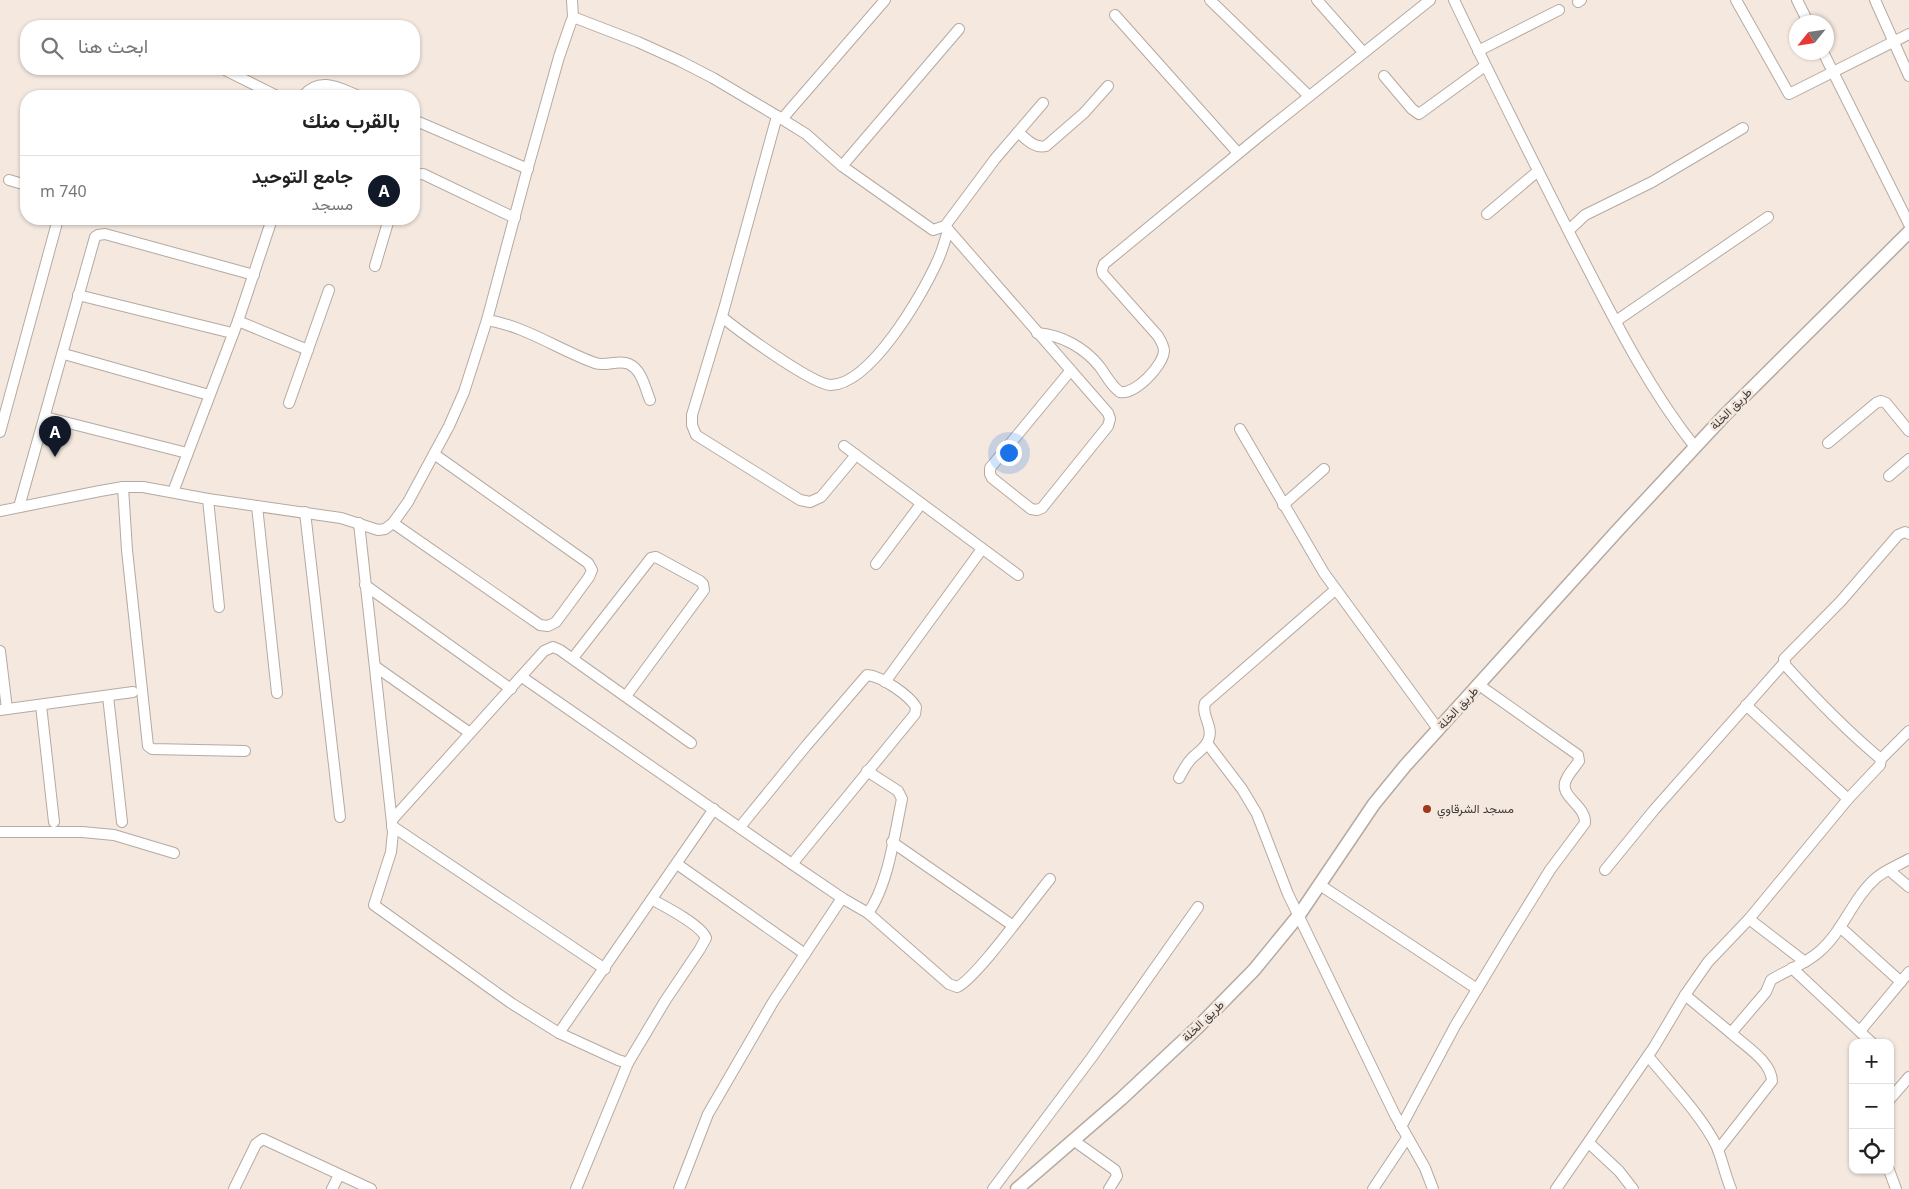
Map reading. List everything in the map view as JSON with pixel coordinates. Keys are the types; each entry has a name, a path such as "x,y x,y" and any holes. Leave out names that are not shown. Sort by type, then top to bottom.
{"street":[{"path":"0,511 123,487 143,487 208,499 341,518 378,530 384,529 393,523 408,502 464,392 487,320 559,57 572,17 572,0"},
{"path":"856,455 821,497 810,502 800,500 696,435 692,425 692,415 779,117 885,0"},
{"path":"1210,0 1309,96"},
{"path":"1317,0 1363,52"},
{"path":"1037,333 1054,335 1079,348 1098,365 1120,392 1129,392 1141,384 1162,356 1163,345 1158,336 1103,274 1102,267 1238,153 1430,0"},
{"path":"1454,0 1485,66 1616,321 1669,414 1694,448"},
{"path":"1736,0 1787,93 1791,94 1909,34"},
{"path":"1797,0 1804,15"},
{"path":"1874,0 1909,76"},
{"path":"1478,51 1559,10"},
{"path":"1115,15 1238,153"},
{"path":"572,17 638,42 713,78 806,134 842,166 929,228 937,230 946,228"},
{"path":"842,166 959,29"},
{"path":"1827,60 1909,224"},
{"path":"1384,76 1412,110 1419,114 1485,66"},
{"path":"235,75 265,90"},
{"path":"310,90 326,84 345,90"},
{"path":"1018,132 1034,145 1043,148 1084,112 1108,86"},
{"path":"722,317 749,339 824,384 840,383 864,369 876,358 909,312 938,260 946,228 1018,132 1043,102"},
{"path":"420,123 528,168"},
{"path":"1569,230 1585,215 1652,182 1743,128"},
{"path":"1487,214 1538,171"},
{"path":"420,174 424,174 515,218"},
{"path":"9,180 20,183"},
{"path":"1616,321 1768,217"},
{"path":"0,432 56,225"},
{"path":"173,492 238,321 270,225"},
{"path":"375,266 387,225"},
{"path":"946,228 1037,333 1071,370 1108,413 1110,419 1108,426 1042,508 1037,510 1031,509 992,478 990,468 1071,370"},
{"name":"طريق الخلة","path":"1017,1189 1121,1099 1254,970 1299,915 1374,804 1438,729 1526,630 1724,416 1909,232"},
{"path":"19,507 64,354 78,295 95,237 102,234 254,275"},
{"path":"289,402 329,290"},
{"path":"78,295 232,333"},
{"path":"487,320 516,328 596,364 617,362 629,364 639,373 650,400"},
{"path":"238,321 308,350"},
{"path":"64,354 209,395"},
{"path":"1828,443 1876,403 1881,402 1886,403 1909,431"},
{"path":"45,417 187,453"},
{"path":"1240,429 1306,544 1335,590 1438,729"},
{"path":"844,446 1018,575"},
{"path":"393,523 540,625 545,626 556,622 589,577 592,570 588,563 434,454"},
{"path":"1889,476 1909,459"},
{"path":"1283,505 1324,469"},
{"path":"123,487 127,550 148,746 152,749 246,751"},
{"path":"208,499 219,607"},
{"path":"876,564 921,504"},
{"path":"257,506 277,693"},
{"path":"305,512 340,817"},
{"path":"359,524 392,823 391,852 374,905 511,1003 559,1033 628,1063"},
{"path":"1605,870 1654,810 1784,663 1786,656 1841,600 1898,535 1905,532 1909,534"},
{"path":"885,682 982,549"},
{"path":"573,658 651,558 656,557 703,584 704,590 626,696"},
{"path":"365,585 511,689"},
{"path":"1179,778 1191,758 1207,743 1210,733 1203,708 1205,703 1335,590"},
{"path":"392,823 544,651 549,648 556,648 573,658 691,743"},
{"path":"0,651 4,710 133,692"},
{"path":"1784,663 1846,730 1880,759"},
{"path":"376,667 470,734"},
{"path":"740,827 865,676 870,675 885,682 910,699 916,711 792,864"},
{"path":"522,677 792,864 868,913 949,984 957,987 962,985 984,961 1050,879"},
{"path":"1401,1127 1477,988 1550,870 1579,832 1585,820 1584,812 1568,794 1564,786 1565,780 1579,761 1578,755 1479,685"},
{"path":"108,696 122,822"},
{"path":"41,705 54,822"},
{"path":"1746,705 1848,800"},
{"path":"1556,1189 1648,1056 1685,995 1708,962 1750,919 1848,800 1880,765 1880,759 1909,731"},
{"path":"1207,743 1242,789 1257,814 1277,867 1299,915 1401,1127 1425,1168 1433,1189"},
{"path":"867,770 898,791 902,799 884,878 868,913"},
{"path":"559,1033 653,900 714,809"},
{"path":"392,823 605,969"},
{"path":"0,832 82,832 114,835 174,853"},
{"path":"892,842 1012,925"},
{"path":"1731,1033 1766,992 1771,980 1805,962 1822,950 1876,877 1909,858"},
{"path":"677,864 806,954"},
{"path":"1889,870 1909,887"},
{"path":"1320,885 1477,988"},
{"path":"680,1189 708,1114 773,1002 842,898"},
{"path":"576,1189 628,1063 706,938 704,933 697,927 653,900"},
{"path":"993,1189 1092,1057 1198,907"},
{"path":"1750,919 1805,962"},
{"path":"1840,927 1901,982"},
{"path":"1792,968 1868,1039"},
{"path":"1860,1031 1909,972"},
{"path":"1685,995 1768,1066 1772,1073 1772,1081 1718,1150"},
{"path":"1648,1056 1709,1132 1718,1150 1731,1189"},
{"path":"1894,1094 1909,1077"},
{"path":"1373,1189 1407,1138"},
{"path":"234,1189 256,1144 263,1139 371,1189"},
{"path":"1073,1140 1115,1170 1117,1176 1109,1189"},
{"path":"1589,1143 1613,1165 1633,1189"},
{"path":"1890,1174 1896,1189"},
{"path":"332,1189 339,1175"}],"place":[{"name":"جامع التوحيد","path":"55,457"},
{"name":"مسجد الشرقاوي","path":"1427,809"}]}
